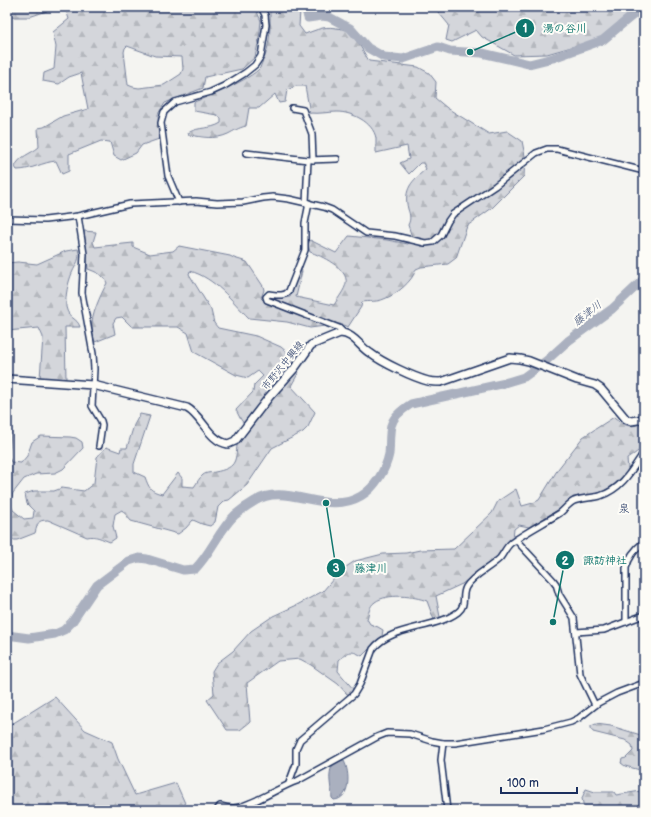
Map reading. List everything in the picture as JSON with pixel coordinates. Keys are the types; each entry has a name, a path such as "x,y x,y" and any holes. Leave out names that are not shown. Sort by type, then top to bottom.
{"main road":[{"name":"市野沢中興線","path":"7,379 93,385 187,408 196,414 208,431 221,442 228,444 235,441 269,397 294,369 311,345 340,333 344,333"},
{"path":"344,333 350,335 370,354 414,376 430,382 441,382 510,358 529,361 577,380 595,385 601,389 626,419 632,421 644,419"}],"street":[{"path":"179,202 168,176 161,123 164,112 175,102 211,92 224,86 255,65 261,56 266,25 265,15 261,7"},
{"path":"292,108 303,110 312,134 308,203 305,223 305,250 287,294 269,294 266,297 267,300 271,302 288,307 338,328 344,333"},
{"path":"7,219 45,220 78,216 130,204 243,202 263,198 272,198 308,203 332,210 366,233 395,236 426,243 433,242 441,235 453,214 495,186 536,153 547,149 558,149 644,171"},
{"path":"246,153 311,160 337,158"},
{"path":"78,216 84,254 82,293 93,354 92,406 102,421 99,446"},
{"path":"289,783 296,764 296,749 300,740 354,694 360,684 373,649 376,645 388,638 445,619 459,612 464,604 464,592 466,587 501,557 509,545 561,512 575,500 598,496 613,490 627,477 644,452"},
{"path":"516,540 553,580 561,598 571,611 574,618 580,674 595,705"},
{"path":"626,622 626,568 628,559 635,549 644,542"},
{"path":"576,632 604,630 644,615"},
{"path":"217,810 220,806 234,808 251,803 297,780 377,736 387,733 410,734 443,743 490,738 555,726 571,722 579,718 595,705 617,693 644,683"},
{"path":"443,743 441,760 447,810"},
{"path":"251,803 253,810"}],"green space":[{"path":"7,7 59,7 29,17 7,17"},
{"path":"65,7 255,7 261,21 255,57 242,69 205,77 203,88 165,103 158,114 159,139 142,145 136,153 121,160 114,156 110,142 101,141 69,154 69,171 62,174 56,161 27,169 17,170 15,167 19,160 39,147 38,128 44,127 63,116 88,109 81,73 69,77 59,84 43,81 44,73 54,69 56,47 53,32 69,19","holes":["127,46 155,56 182,57 183,69 181,74 164,85 139,88 128,85 124,52 125,48"]},
{"path":"270,7 287,7 300,11 299,26 305,34 317,29 326,28 348,30 359,44 369,61 418,67 429,73 436,82 435,98 447,108 489,134 507,131 522,141 525,156 524,176 492,208 467,226 456,258 448,264 421,267 416,269 408,283 394,294 379,301 362,302 361,307 348,327 340,324 310,328 287,322 249,318 215,284 199,274 190,271 189,274 211,310 214,323 218,328 256,336 281,347 295,359 292,365 299,372 291,386 315,412 308,427 303,432 272,448 247,485 218,507 215,522 210,526 193,520 178,534 131,521 122,510 115,514 113,526 116,538 110,542 96,537 87,537 48,520 44,520 38,523 35,533 17,540 12,540 7,548 7,431 11,431 9,457 11,462 21,463 27,456 32,442 41,436 70,437 76,438 82,442 83,448 63,469 55,473 36,474 24,479 13,493 10,503 13,510 24,519 33,518 34,511 27,504 25,494 34,491 54,491 62,488 84,491 94,483 97,457 106,447 120,452 121,448 127,448 134,425 140,414 150,416 134,464 134,472 145,477 152,490 162,494 178,473 182,478 182,486 194,487 204,474 227,469 233,464 236,456 237,444 248,430 236,410 253,392 254,385 263,376 258,371 248,378 236,375 194,352 188,333 178,327 132,327 122,317 116,318 113,323 115,334 95,342 92,331 94,312 107,283 102,276 88,269 84,231 96,232 93,242 95,247 133,243 133,247 150,254 173,251 179,246 230,256 247,262 263,286 264,290 261,298 270,303 273,298 290,297 298,270 301,269 302,271 296,297 334,305 344,288 346,278 339,268 333,263 310,252 308,245 310,240 336,253 349,236 408,244 412,237 408,225 410,217 407,196 410,186 426,169 423,163 420,163 409,174 400,163 409,159 407,146 376,153 376,138 374,132 371,127 361,119 343,112 310,113 305,86 296,86 287,90 285,102 279,103 275,94 259,108 249,108 246,126 228,134 214,137 189,135 188,133 192,131 213,127 221,123 221,118 217,115 194,111 194,102 239,82 260,68 269,40"},
{"path":"434,7 643,7 603,38 547,54 514,55 482,37 476,30 452,42 446,40 449,25"},
{"path":"78,249 78,259 69,281 66,294 66,307 69,314 77,321 80,327 65,327 66,380 40,378 43,337 39,328 7,331 7,263 18,262 37,264 66,251"},
{"path":"614,417 621,423 628,426 644,422 644,441 642,447 639,451 627,459 628,468 621,481 598,494 573,497 561,508 529,527 519,525 514,529 513,539 498,556 462,584 436,596 440,617 438,619 434,620 427,601 422,599 393,596 380,599 375,602 370,608 367,619 370,624 383,630 382,636 362,656 349,652 339,660 338,671 354,690 350,694 347,694 338,684 300,659 278,661 247,683 250,722 240,730 227,730 207,700 214,694 212,671 217,663 233,651 251,631 273,616 323,591 340,571 355,561 383,554 406,553 420,550 454,549 492,513 498,501 516,489 522,506 539,500 558,469 583,437"},
{"path":"55,697 85,730 112,742 118,759 135,795 176,783 188,810 7,810 7,727"},
{"path":"596,724 611,726 644,736 644,771 625,766 621,763 622,759 626,758 633,751 632,745 625,740 593,732 591,726"},
{"path":"644,788 644,810 581,810 584,809 582,798 586,789 595,792 614,792 616,795 641,791"}],"water":[{"path":"342,760 346,766 348,784 344,795 334,800 332,798 331,770 336,762"}],"waterway":[{"path":"303,7 306,10 308,18 322,16 329,17 350,28 368,48 384,57 403,59 438,47 450,51 482,53 529,64 553,58 603,40 641,9 644,9"},
{"name":"藤津川","path":"7,635 29,638 55,634 64,630 72,622 97,585 129,561 139,558 183,570 195,569 206,556 229,521 255,501 267,496 293,496 320,502 334,503 348,501 361,496 371,488 383,472 388,460 392,422 405,408 411,404 501,384 524,377 546,361 568,341 612,309 644,279"}],"place":[{"name":"湯の谷川","path":"470,52"},
{"name":"藤津川","path":"326,503"},
{"name":"諏訪神社","path":"553,622"}],"district":[{"name":"泉","path":"624,508"}]}
